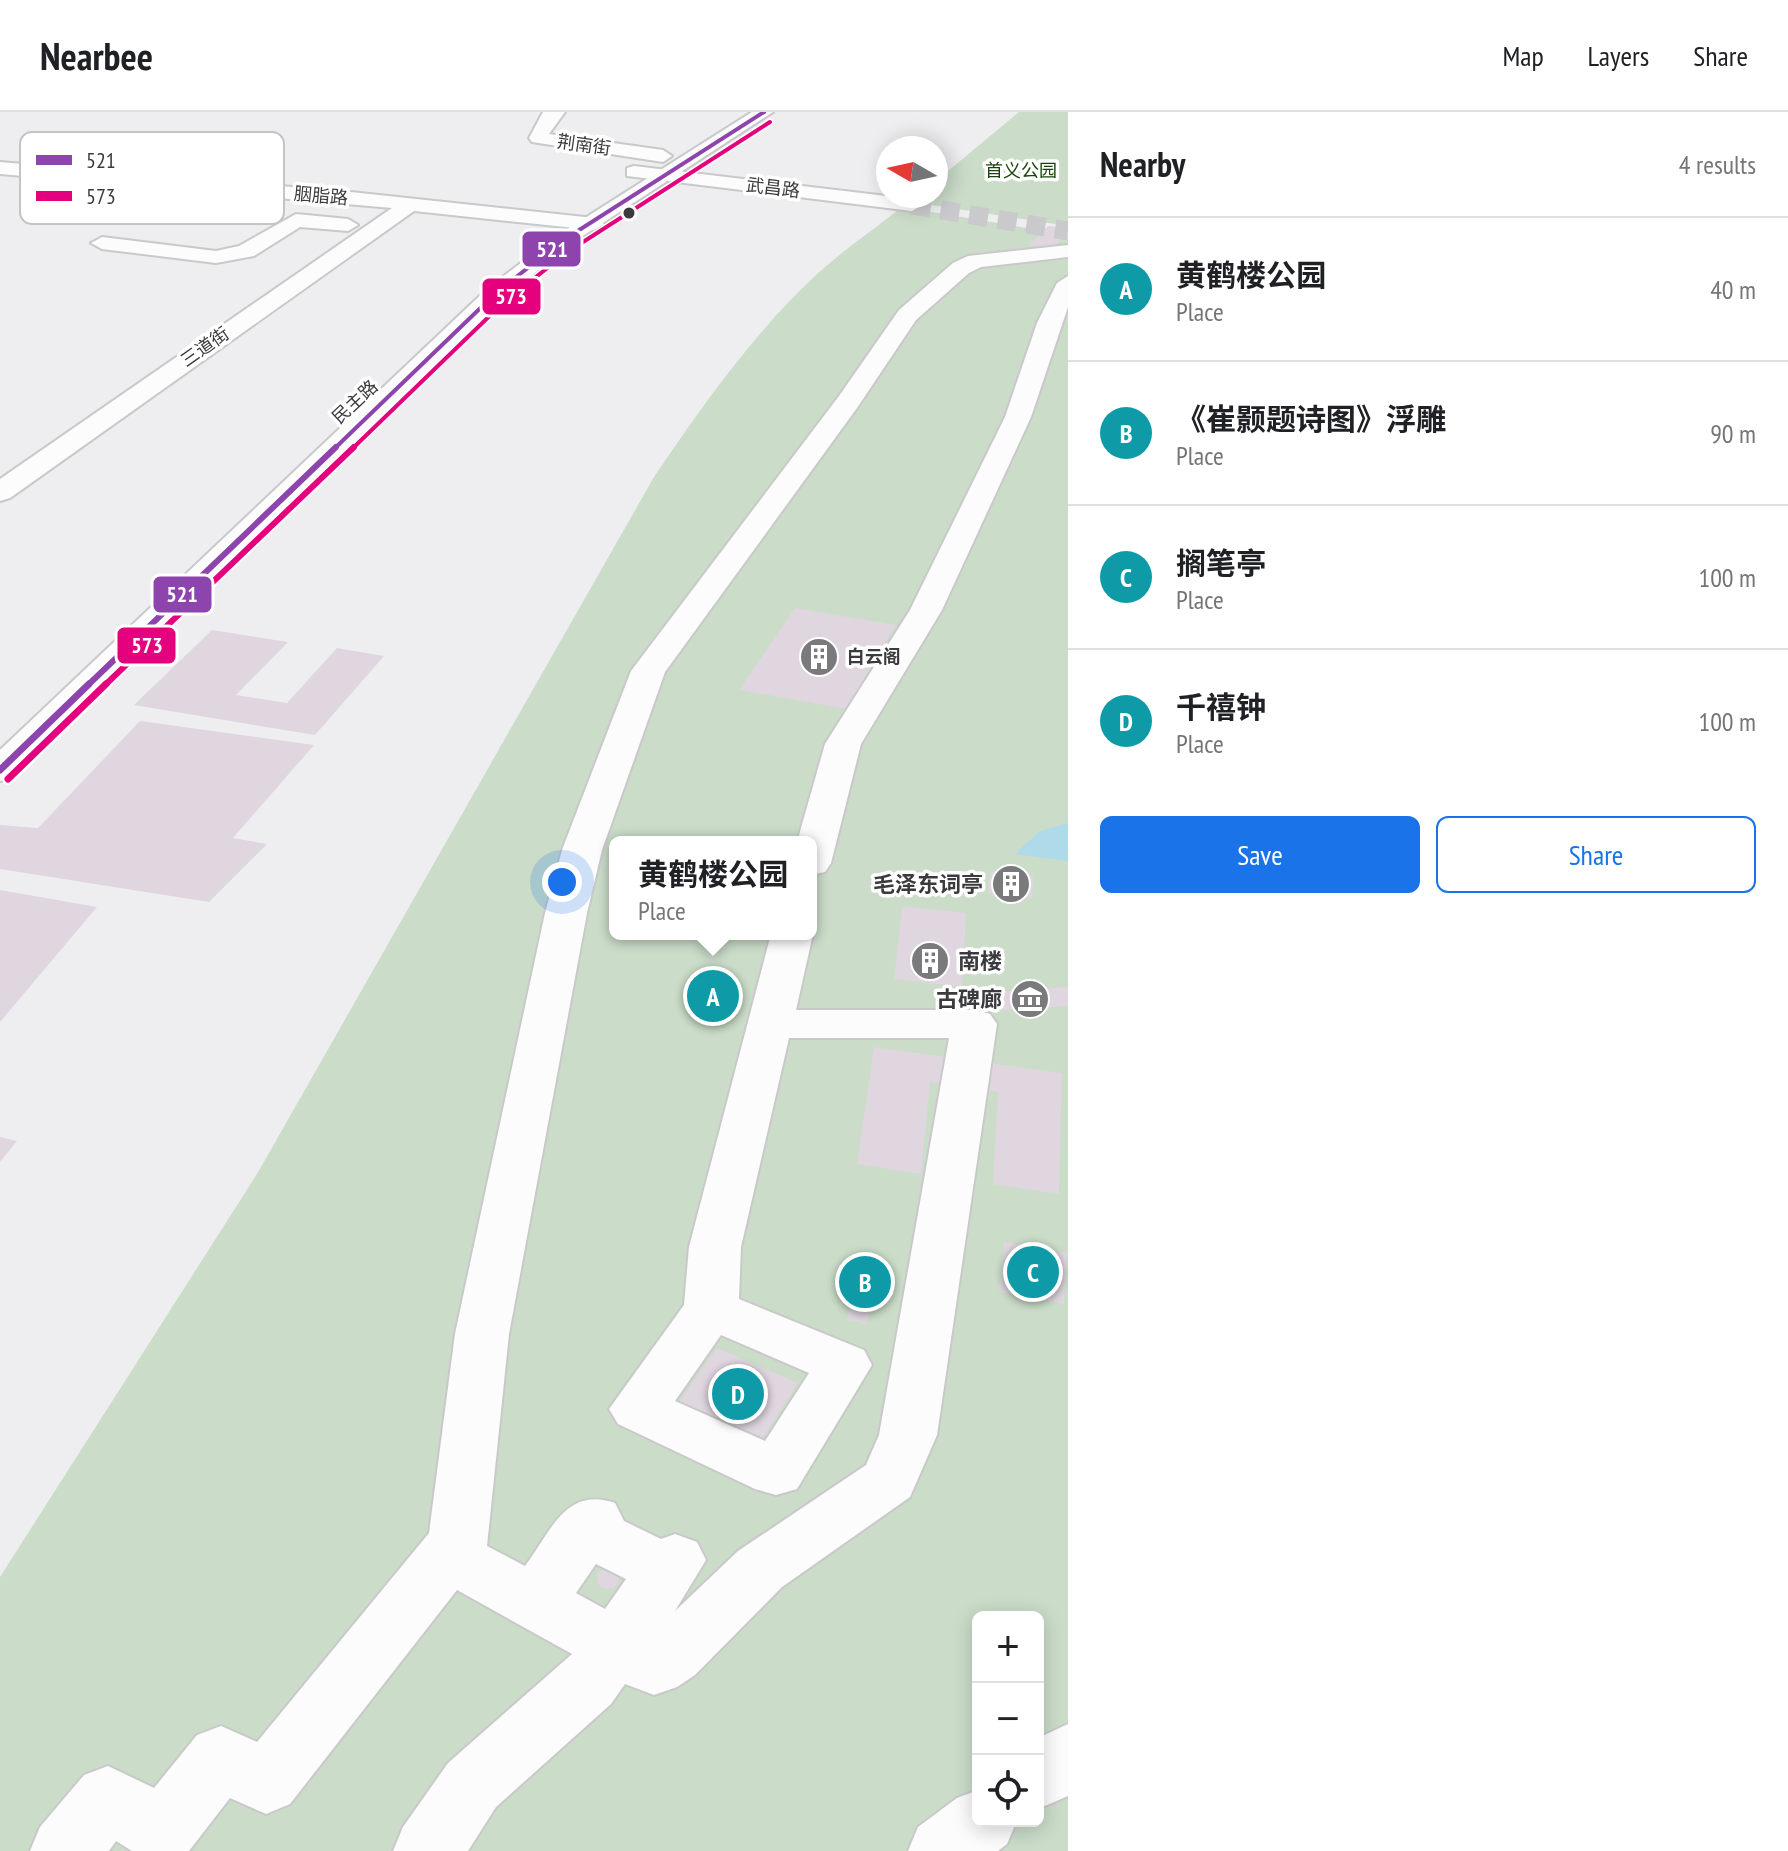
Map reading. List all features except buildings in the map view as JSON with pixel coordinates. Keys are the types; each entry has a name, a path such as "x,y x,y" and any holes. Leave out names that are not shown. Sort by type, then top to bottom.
{"street":[{"name":"荆南街","path":"556,112 549,116 538,138 666,166"},
{"name":"民主路","path":"102,636 474,291 541,239 559,220 634,172 666,166 676,151 737,112"},
{"name":"民主路","path":"0,770 496,293 562,241 594,224 666,166 764,112"},
{"name":"武昌路","path":"666,166 876,199"},
{"name":"胭脂路","path":"0,168 20,170"},
{"name":"胭脂路","path":"284,193 594,224"},
{"name":"三道街","path":"0,492 411,204"},
{"path":"102,243 216,257 246,251 296,220 374,227"},
{"path":"65,1851 108,1798 162,1831 221,1757 266,1782 454,1548 482,1334 566,913 582,850 648,671 830,428 907,315 961,268 976,261 1068,251"},
{"path":"817,841 843,744 926,610 1018,417 1049,323 1068,283"},
{"path":"711,1309 844,1365 776,1472 738,1468 660,1431 638,1409 711,1309 715,1247 767,1024 790,940"},
{"path":"454,1548 534,1602 654,1667 672,1655 760,1569 889,1480 908,1435 974,1024 767,1024"},
{"path":"428,1851 472,1785 588,1684 671,1566 590,1525 534,1602"},
{"path":"1044,1773 1068,1755"},
{"path":"943,1851 974,1827"}],"green space":[{"name":"首义公园","path":"1019,112 1068,112 1068,226 948,208 948,171"},
{"path":"901,208 1068,235 1068,1851 0,1851 0,1577 257,1174 654,477 749,347 825,267"}],"water":[{"path":"1068,823 1068,861 1015,854 1040,831"}],"tunnel":[{"path":"930,208 1068,231"}],"transit line":[{"name":"521","path":"0,770 496,293 562,241 764,112"},
{"name":"573","path":"8,779 504,302 569,251 770,122"}],"place":[{"name":"白云阁","path":"819,657"},
{"name":"毛泽东词亭","path":"1011,884"},
{"name":"南楼","path":"930,961"},
{"name":"黄鹤楼公园","path":"713,996"},
{"name":"古碑廊","path":"1030,999"},
{"name":"搁笔亭","path":"1033,1272"},
{"name":"《崔颢题诗图》浮雕","path":"865,1282"},
{"name":"千禧钟","path":"738,1394"}]}
